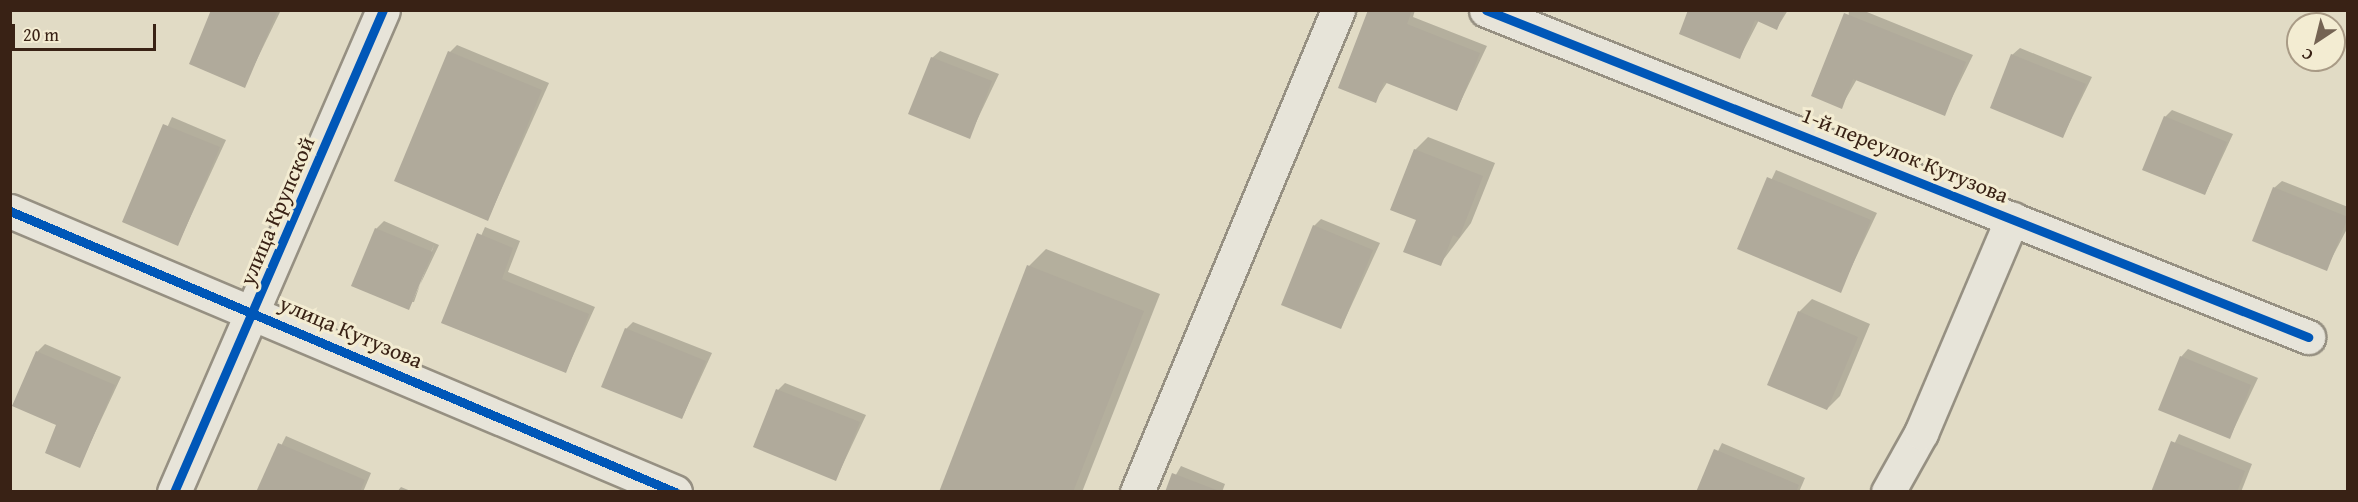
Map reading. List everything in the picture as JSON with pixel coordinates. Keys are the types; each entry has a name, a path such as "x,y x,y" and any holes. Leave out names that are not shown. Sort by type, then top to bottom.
{"street":[{"name":"улица Крупской","path":"174,492 255,312 383,10"},
{"path":"1137,492 1338,10"},
{"name":"1-й переулок Кутузова","path":"1486,10 2308,337"},
{"name":"улица Кутузова","path":"10,211 255,312 675,492"},
{"name":"1-й переулок Кутузова","path":"1888,492 1921,433 2012,219"}],"building":[{"path":"211,10 277,12 245,88 189,64"},
{"path":"1368,10 1412,10 1407,24 1480,53 1457,111 1384,82 1376,103 1338,88"},
{"path":"1688,10 1785,10 1777,30 1755,20 1740,59 1679,34"},
{"path":"1844,13 1966,62 1945,116 1853,79 1842,109 1811,96"},
{"path":"448,51 542,90 488,221 394,181"},
{"path":"2011,54 2086,84 2063,138 1990,108"},
{"path":"931,57 992,81 970,139 908,114"},
{"path":"2164,116 2227,142 2205,195 2142,170"},
{"path":"163,124 220,147 178,246 122,222"},
{"path":"1414,149 1483,176 1459,238 1453,235 1441,266 1403,252 1416,220 1390,210"},
{"path":"1767,177 1871,220 1841,293 1737,249"},
{"path":"2273,187 2348,217 2327,271 2252,241"},
{"path":"1313,225 1373,250 1341,329 1281,305"},
{"path":"375,228 433,252 409,310 351,286"},
{"path":"477,233 513,248 502,279 589,314 566,373 441,323"},
{"path":"1027,265 1144,311 1073,492 939,492"},
{"path":"1798,311 1858,337 1827,410 1767,385"},
{"path":"625,328 706,361 682,419 601,387"},
{"path":"36,351 115,385 80,468 45,453 56,425 12,406"},
{"path":"2180,356 2251,385 2230,439 2158,410"},
{"path":"776,389 860,422 836,481 753,447"},
{"path":"2171,441 2245,471 2237,492 2151,492"},
{"path":"278,443 365,480 360,492 256,492"},
{"path":"1714,449 1799,485 1796,492 1696,492"},
{"path":"1172,473 1219,491 1219,492 1165,492"}],"cycle path":[{"path":"174,492 383,10"},
{"path":"1486,10 2308,337"},
{"path":"10,211 675,492"}]}
